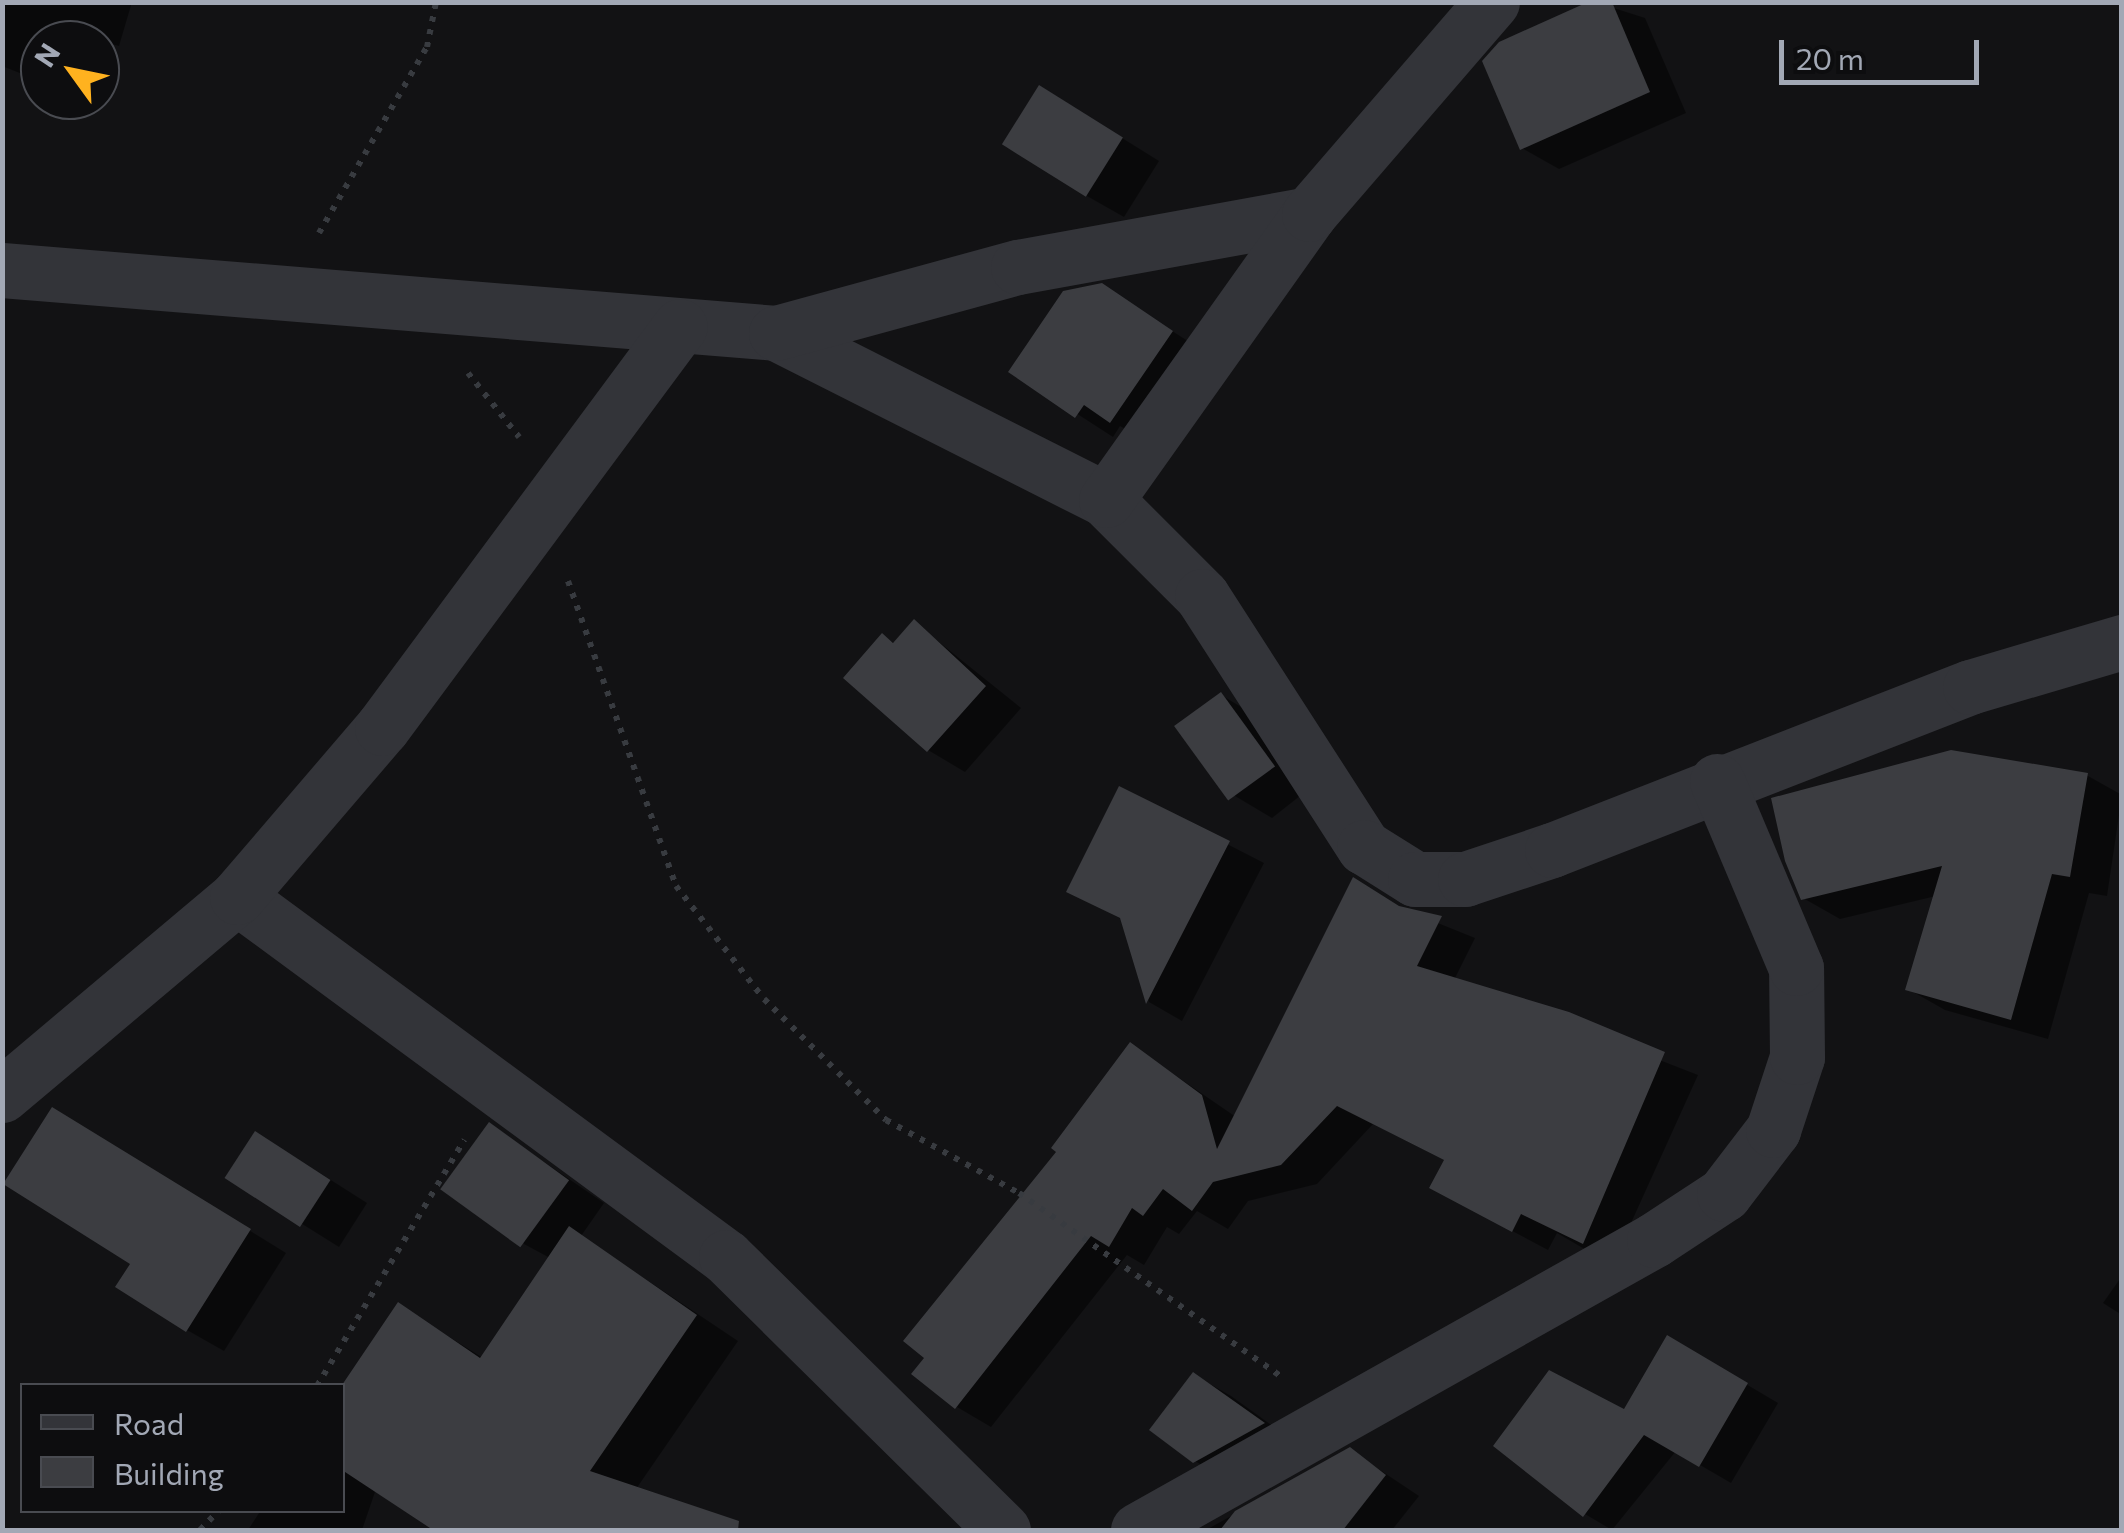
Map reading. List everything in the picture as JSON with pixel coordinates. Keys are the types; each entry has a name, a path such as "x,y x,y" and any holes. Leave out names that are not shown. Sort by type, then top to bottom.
{"street":[{"path":"1106,500 1308,214 1492,2"},
{"path":"2,270 776,334 1018,267 1308,214"},
{"path":"2,1095 238,897 382,728 680,326"},
{"path":"776,334 1106,500 1202,596 1364,847 1415,878 1465,879 1717,782 2122,642"},
{"path":"1138,1530 1654,1240 1724,1194 1774,1130 1797,1057 1796,968 1717,782"},
{"path":"238,897 726,1257 1003,1530"}],"path":[{"path":"284,295 427,47 436,2"},
{"path":"390,300 499,404 545,512 676,886 764,999 886,1120 1019,1193 1338,1418"},
{"path":"320,1383 495,1087"}],"building":[{"path":"1588,2 1612,2 1650,92 1520,150 1482,61 1499,42"},
{"path":"1039,85 1123,137 1086,197 1002,144"},
{"path":"1102,283 1173,331 1110,423 1084,405 1075,418 1008,372 1063,291"},
{"path":"914,619 986,686 927,752 843,678 882,633 893,643"},
{"path":"1221,692 1275,766 1228,801 1174,726"},
{"path":"1951,750 2088,773 2070,877 2052,874 2011,1020 1905,990 1942,866 1801,900 1785,861 1771,798"},
{"path":"1119,786 1230,841 1146,1004 1120,918 1066,892"},
{"path":"1353,877 1399,906 1442,916 1417,966 1569,1012 1665,1052 1583,1244 1521,1214 1512,1232 1429,1188 1444,1160 1337,1106 1281,1165 1213,1182 1192,1211 1163,1189 1143,1216 1132,1208 1109,1247 1091,1236 955,1409 911,1374 924,1358 903,1341 1056,1152 1051,1148 1130,1042 1202,1095 1217,1149"},
{"path":"52,1107 251,1229 186,1332 115,1287 130,1264 3,1184"},
{"path":"489,1122 569,1180 520,1247 440,1189"},
{"path":"255,1131 330,1180 300,1227 225,1178"},
{"path":"569,1226 697,1315 590,1471 739,1521 738,1530 433,1530 345,1472 343,1383 398,1302 480,1358"},
{"path":"1667,1335 1748,1383 1699,1467 1644,1435 1583,1517 1493,1446 1549,1370 1624,1409"},
{"path":"1193,1372 1265,1423 1193,1463 1149,1430"},
{"path":"1350,1447 1386,1475 1343,1530 1220,1530 1235,1511"}]}
